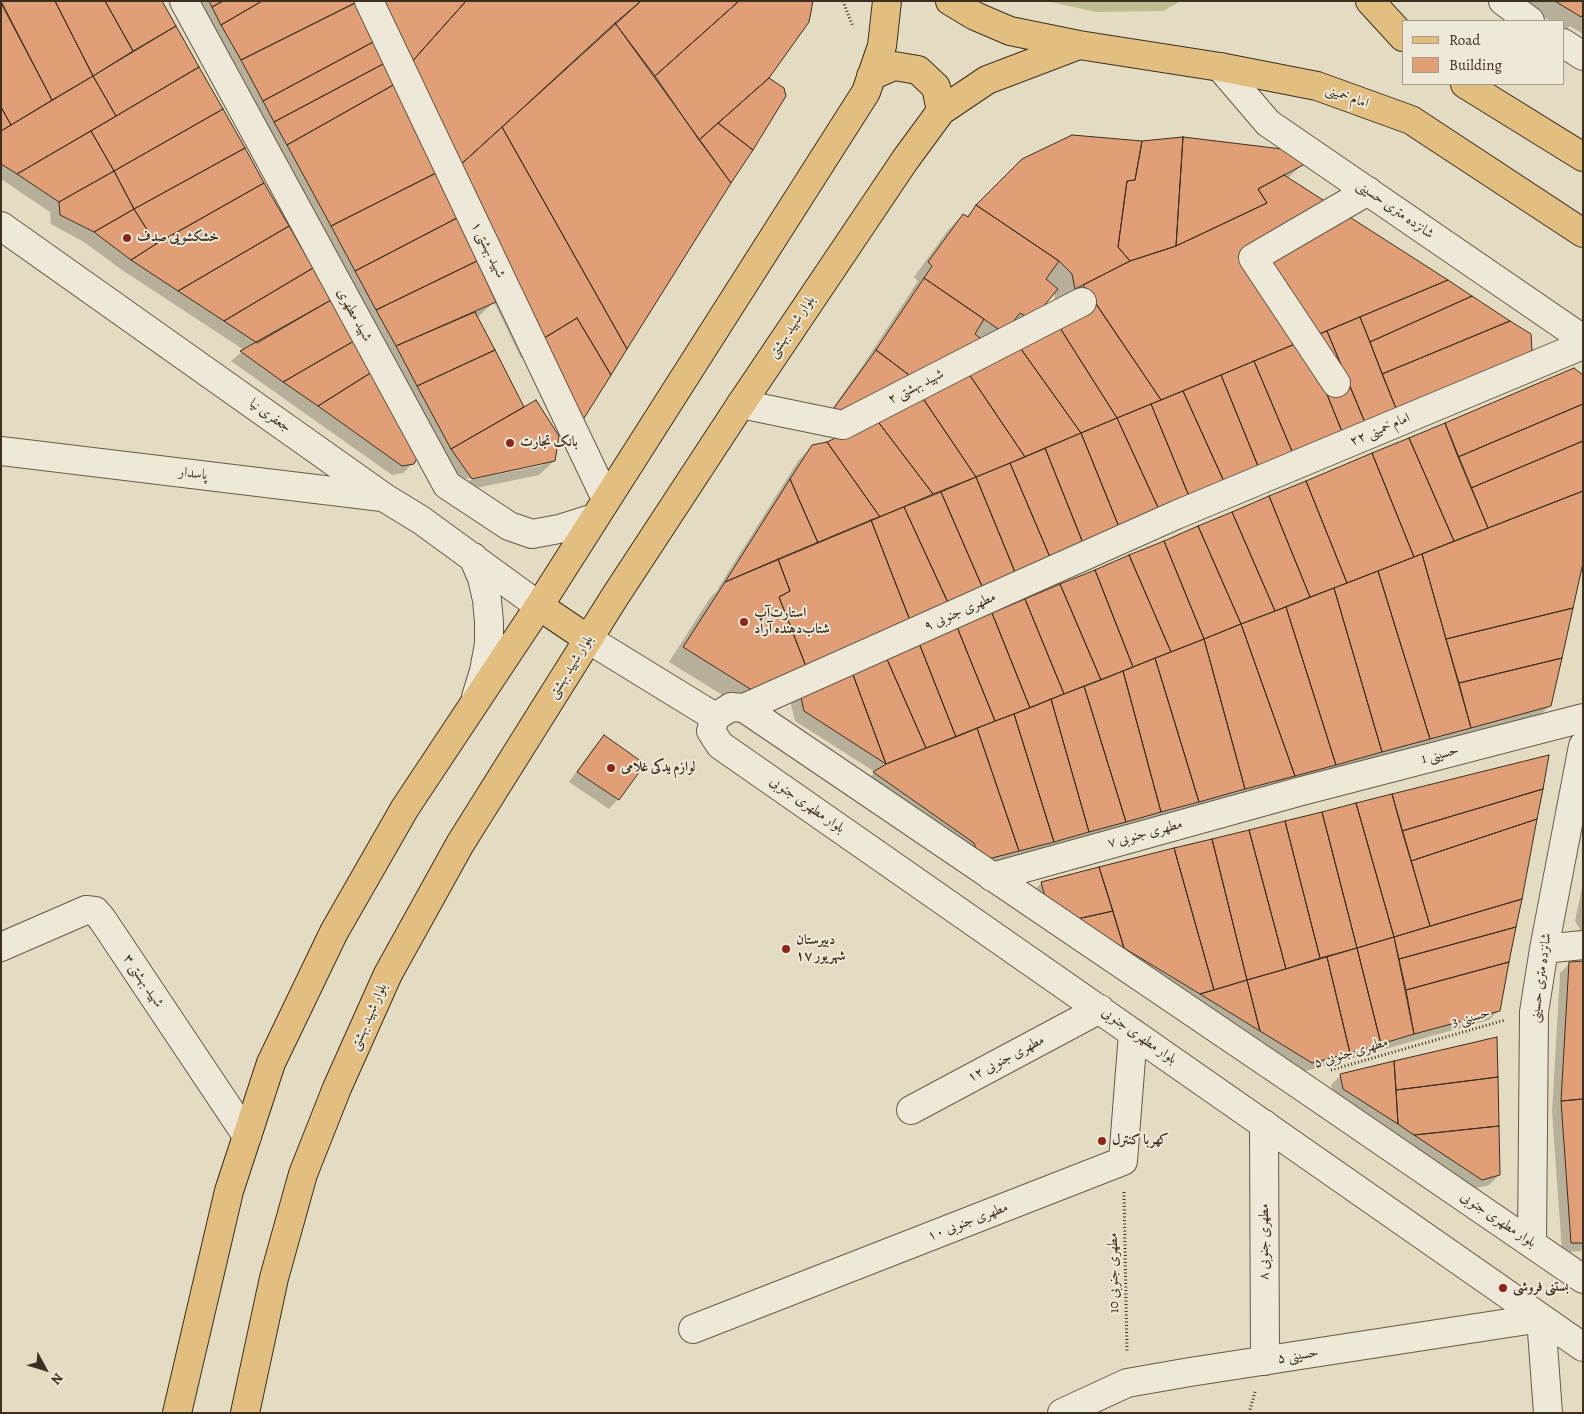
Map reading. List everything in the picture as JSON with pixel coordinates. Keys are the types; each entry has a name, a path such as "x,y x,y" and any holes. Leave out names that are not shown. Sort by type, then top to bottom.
{"main road":[{"path":"177,1413 229,1191 271,1063 334,932 405,808 540,606 866,92 882,46 887,1"},
{"name":"امام خمینی","path":"950,1 975,16 1010,30 1316,86 1411,120 1583,233"},
{"path":"1370,1 1402,37"},
{"name":"بلوار شهید بهشتی","path":"246,1413 274,1278 303,1174 341,1079 388,974 460,844 588,639 741,404 905,160 941,111 987,80 1079,44"},
{"path":"871,76 894,66 918,70 936,87 941,111"},
{"path":"1467,85 1583,157"},
{"path":"540,606 588,639"}],"street":[{"name":"شهید مطهری","path":"184,1 447,485 509,526 532,534 559,530 600,509"},
{"name":"شهید بهشتی ۱","path":"369,1 600,509"},
{"path":"1503,1 1529,20"},
{"path":"1564,44 1583,56"},
{"name":"شانزده متری حسینی","path":"1220,67 1268,123 1583,339"},
{"path":"1336,383 1253,258 1368,191"},
{"name":"جعفری نیا","path":"1,226 385,498 421,520 540,606"},
{"name":"شهید بهشتی ۲","path":"741,404 843,425 1082,302"},
{"name":"امام خمینی ۲۲","path":"1176,515 1583,345"},
{"name":"پاسدار","path":"1,451 385,498"},
{"path":"421,520 447,485"},
{"name":"مطهری جنوبی ۹","path":"744,708 1176,515"},
{"path":"463,721 476,697 482,680 489,644 487,600 482,578 473,557"},
{"path":"588,639 715,717 731,706 744,708"},
{"name":"بلوار مطهری جنوبی","path":"744,708 1583,1279"},
{"name":"بلوار مطهری جنوبی","path":"715,717 712,731 720,745 1583,1347"},
{"name":"حسینی 1","path":"1298,792 1583,718"},
{"name":"شانزده متری حسینی","path":"1542,1251 1534,1012 1544,949 1583,746"},
{"name":"مطهری جنوبی ۷","path":"992,877 1298,792"},
{"name":"شهید بهشتی ۳","path":"1,947 86,910 95,911 247,1136"},
{"path":"1544,949 1583,945"},
{"name":"مطهری جنوبی ۱۲","path":"911,1110 1100,1009"},
{"path":"1123,1162 1133,1033"},
{"name":"مطهری جنوبی ۸","path":"1264,1124 1265,1361"},
{"name":"مطهری جنوبی ۱۰","path":"693,1329 1123,1162"},
{"path":"1542,1251 1583,1256"},
{"path":"1541,1318 1548,1413"},
{"name":"حسینی ۵","path":"1062,1413 1127,1383 1541,1318"}],"path":[{"name":"حسینی 3","path":"1413,1046 1534,1012"},
{"name":"مطهری جنوبی ۵","path":"1294,1081 1413,1046"},
{"name":"مطهری جنوبی 10","path":"1123,1162 1127,1383"}],"green space":[{"path":"1046,1 1181,1 1163,11 1096,12"}],"building":[{"path":"1,1 55,1 93,76 52,100"},
{"path":"55,1 105,1 133,51 93,76"},
{"path":"105,1 162,1 176,26 133,51"},
{"path":"209,1 223,1 212,7"},
{"path":"223,1 262,1 221,25 212,7"},
{"path":"262,1 357,2 241,60 221,25"},
{"path":"378,1 466,1 409,65"},
{"path":"466,1 641,1 458,167 409,65"},
{"path":"641,1 739,1 655,76 615,23"},
{"path":"739,1 813,1 809,22 769,78 699,140 655,76"},
{"path":"1555,1 1583,1 1583,14 1581,17"},
{"path":"357,2 375,41 263,101 241,60"},
{"path":"1,3 52,100 11,125 1,107"},
{"path":"615,23 731,183 627,349 502,127"},
{"path":"176,26 199,67 116,116 93,76"},
{"path":"375,41 385,63 274,122 263,101"},
{"path":"385,63 395,84 287,145 274,122"},
{"path":"199,67 223,109 114,171 91,131"},
{"path":"93,76 116,116 17,174 1,164 1,131"},
{"path":"769,78 784,88 786,96 753,150 718,123"},
{"path":"395,84 436,173 331,226 287,145"},
{"path":"1,107 11,125 1,131"},
{"path":"223,109 245,148 134,209 114,171"},
{"path":"718,123 753,150 731,183 699,140"},
{"path":"502,127 627,349 611,375 577,318 541,340 458,167"},
{"path":"91,131 114,171 59,202 17,174"},
{"path":"1072,135 1142,141 1135,180 1127,181 1118,247 1130,261 1075,289 1072,274 1059,261 976,205 1022,159"},
{"path":"1183,137 1176,246 1130,261 1118,247 1127,181 1135,180 1142,141"},
{"path":"1183,137 1282,149 1305,164 1258,189 1267,203 1176,246"},
{"path":"245,148 264,183 156,244 134,209"},
{"path":"114,171 134,209 94,232 60,215 59,202"},
{"path":"436,173 457,218 355,271 331,226"},
{"path":"1284,175 1448,280 1161,400 1083,285 1130,261 1176,246 1267,203 1258,189"},
{"path":"264,183 289,226 178,291 131,260 156,244"},
{"path":"976,205 1059,261 1046,279 1058,289 1032,320 1020,313 1004,333 924,278 932,266 928,262 963,214 968,217"},
{"name":"خشکشویی صدف","path":"134,209 156,244 131,260 94,232"},
{"path":"457,218 477,261 376,310 355,271"},
{"path":"289,226 313,268 224,321 178,291"},
{"path":"477,261 496,302 396,346 376,310"},
{"path":"313,268 331,300 257,343 224,321"},
{"path":"924,278 984,319 975,334 984,341 913,378 876,350"},
{"path":"1448,280 1472,296 1370,342 1360,317"},
{"path":"1472,296 1510,321 1382,374 1370,342"},
{"path":"331,300 354,341 283,382 240,351"},
{"path":"1097,305 1161,400 1117,418 1060,328"},
{"path":"475,312 495,350 417,386 396,346"},
{"path":"1360,317 1397,411 1366,425 1327,331"},
{"path":"577,318 611,375 581,423 541,340"},
{"path":"1510,321 1531,334 1532,351 1397,411 1382,374"},
{"path":"1060,328 1117,418 1081,433 1021,349"},
{"path":"1327,331 1366,425 1343,434 1305,340"},
{"path":"1305,340 1343,434 1294,456 1254,361"},
{"path":"354,341 372,372 318,406 283,382"},
{"path":"1021,349 1081,433 1025,457 969,374"},
{"path":"495,350 524,407 451,449 417,386"},
{"path":"876,350 913,378 829,415"},
{"path":"1254,361 1294,456 1260,471 1221,375"},
{"path":"1574,368 1583,375 1583,404 1458,457 1445,423"},
{"path":"372,372 417,458 414,464 402,466 318,406"},
{"path":"969,374 1025,457 976,477 922,397"},
{"path":"1221,375 1260,471 1226,486 1183,391"},
{"path":"1183,391 1226,486 1191,501 1151,404"},
{"path":"922,397 976,477 933,494 876,419"},
{"name":"بانک تجارت","path":"536,400 559,436 555,461 472,479 451,449"},
{"path":"1151,404 1191,501 1161,514 1117,418"},
{"path":"1583,404 1583,441 1471,488 1458,457"},
{"path":"1117,418 1161,514 1121,532 1081,433"},
{"path":"876,419 933,494 880,517 827,442"},
{"path":"1445,423 1488,528 1454,541 1409,438"},
{"path":"1081,433 1121,532 1085,548 1045,448"},
{"path":"1409,438 1454,541 1414,557 1372,453"},
{"path":"1583,441 1583,491 1488,528 1471,488"},
{"path":"827,442 880,517 818,543 790,479 812,445"},
{"path":"1045,448 1085,548 1052,562 1010,463"},
{"path":"1372,453 1414,557 1347,583 1306,481"},
{"path":"1010,463 1052,562 1017,577 976,477"},
{"path":"976,477 1017,577 984,591 941,492"},
{"path":"790,479 818,543 725,582"},
{"path":"1306,481 1347,583 1310,597 1269,496"},
{"path":"1583,491 1583,563 1573,608 1446,639 1422,554"},
{"path":"941,492 984,591 950,607 904,507"},
{"path":"1269,496 1310,597 1275,611 1232,512"},
{"path":"904,507 950,607 911,623 871,520"},
{"path":"1232,512 1275,611 1241,624 1198,526"},
{"path":"871,520 911,623 807,669 779,597 790,591 778,559"},
{"path":"1198,526 1241,624 1204,639 1164,541"},
{"path":"1164,541 1204,639 1171,652 1129,555"},
{"path":"1422,554 1471,728 1430,739 1378,571"},
{"path":"1129,555 1171,652 1133,667 1095,570"},
{"name":"استارت‌آپ شتاب‌دهنده آراد","path":"778,559 790,591 779,597 807,669 755,692 683,647 725,582"},
{"path":"1095,570 1133,667 1101,680 1060,584"},
{"path":"1378,571 1430,739 1382,752 1334,588"},
{"path":"1060,584 1101,680 1064,694 1025,599"},
{"path":"1334,588 1382,752 1336,765 1286,607"},
{"path":"1025,599 1064,694 1030,708 992,613"},
{"path":"1286,607 1336,765 1295,776 1241,624"},
{"path":"1573,608 1562,658 1459,683 1446,639"},
{"path":"992,613 1030,708 995,721 957,627"},
{"path":"1241,624 1295,776 1245,789 1204,639"},
{"path":"957,627 995,721 956,737 919,643"},
{"path":"1204,639 1245,789 1199,802 1155,658"},
{"path":"919,643 956,737 926,748 886,657"},
{"path":"886,657 926,748 886,764 852,672"},
{"path":"1155,658 1199,802 1161,812 1123,671"},
{"path":"1562,658 1551,706 1471,728 1459,683"},
{"path":"1123,671 1161,812 1126,822 1084,686"},
{"path":"852,672 886,764 804,711 800,693"},
{"path":"1084,686 1126,822 1089,832 1051,699"},
{"path":"1051,699 1089,832 1054,842 1014,714"},
{"path":"1014,714 1054,842 1019,851 977,728"},
{"path":"977,728 1019,851 992,858 979,858 974,843 873,772 886,764"},
{"name":"لوازم یدکی غلامی","path":"604,735 645,764 619,800 577,772"},
{"path":"1549,755 1543,789 1402,831 1392,794"},
{"path":"1543,789 1537,819 1411,861 1402,831"},
{"path":"1392,794 1430,926 1394,937 1356,803"},
{"path":"1356,803 1394,937 1357,948 1322,812"},
{"path":"1322,812 1357,948 1320,958 1285,821"},
{"path":"1537,819 1522,899 1430,926 1411,861"},
{"path":"1285,821 1320,958 1286,969 1249,830"},
{"path":"1249,830 1286,969 1247,980 1212,839"},
{"path":"1212,839 1247,980 1214,990 1174,848"},
{"path":"1174,848 1214,990 1200,994 1124,948 1099,867"},
{"path":"1099,867 1113,911 1077,919 1046,900 1041,882"},
{"path":"1522,899 1516,927 1399,959 1394,937"},
{"path":"1113,911 1124,948 1077,919"},
{"path":"1516,927 1509,962 1406,990 1399,959"},
{"path":"1394,937 1414,1034 1381,1044 1357,948"},
{"path":"1357,948 1381,1044 1350,1053 1327,957"},
{"path":"1327,957 1350,1053 1312,1063 1260,1031 1247,980"},
{"path":"1583,961 1583,1099 1561,1101 1569,962"},
{"path":"1509,962 1500,1011 1414,1034 1406,990"},
{"path":"1247,980 1260,1031 1200,994"},
{"path":"1497,1037 1498,1077 1396,1090 1394,1061"},
{"path":"1394,1061 1398,1124 1343,1089 1340,1074"},
{"path":"1498,1077 1499,1126 1414,1135 1398,1124 1396,1090"},
{"path":"1583,1099 1583,1243 1571,1243 1561,1101"},
{"path":"1499,1126 1500,1175 1482,1180 1414,1135"}],"place":[{"name":"خشکشویی صدف","path":"127,238"},
{"name":"بانک تجارت","path":"510,443"},
{"name":"استارت‌آپ شتاب‌دهنده آراد","path":"744,622"},
{"name":"لوازم یدکی غلامی","path":"611,768"},
{"name":"دبیرستان ۱۷ شهریور","path":"786,949"},
{"name":"کهربا کنترل","path":"1102,1141"},
{"name":"بستنی فروشی","path":"1503,1288"}]}
